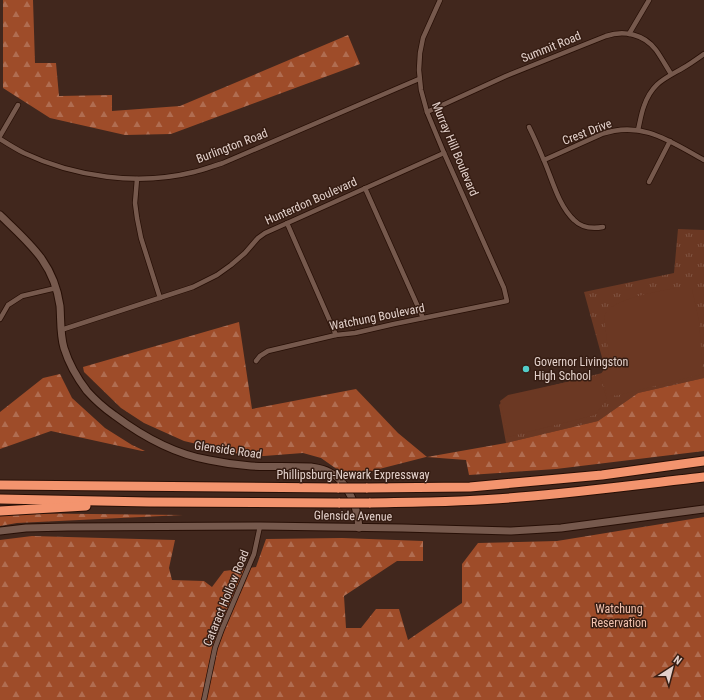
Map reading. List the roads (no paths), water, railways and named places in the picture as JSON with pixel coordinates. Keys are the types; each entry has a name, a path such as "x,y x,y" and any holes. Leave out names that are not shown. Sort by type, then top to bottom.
{"highway":[{"name":"Phillipsburg-Newark Expressway","path":"0,485 339,488 470,487 602,475 704,461"},
{"path":"0,499 149,502 340,503 472,500 519,498 704,477"},
{"path":"0,511 149,502"}],"main road":[{"name":"Glenside Road","path":"0,215 40,255 52,276 60,307 61,330 64,347 69,362 87,391 98,403 151,439 187,455 207,460 251,466 311,467 321,468 330,472 338,478 353,499 359,520 359,528"},
{"name":"Glenside Avenue","path":"0,531 26,528 68,527 260,526 511,531 561,528 704,509"}],"street":[{"name":"Murray Hill Boulevard","path":"440,0 424,38 420,53 418,70 421,90 427,112 504,288 507,301"},
{"path":"629,34 649,0"},
{"name":"Summit Road","path":"427,112 506,76 606,36 620,33 642,38 652,46 671,74"},
{"path":"638,130 644,104 657,83 704,54"},
{"name":"Burlington Road","path":"0,139 24,152 63,168 88,174 115,178 167,177 186,174 223,163 419,79"},
{"path":"0,136 18,105"},
{"path":"529,127 561,202 571,217 587,228 602,227"},
{"name":"Crest Drive","path":"544,160 610,131 622,129 653,133 704,160"},
{"path":"649,182 670,141"},
{"name":"Hunterdon Boulevard","path":"61,330 193,287 217,275 231,265 258,238 270,230 444,153"},
{"path":"137,178 136,218 160,298"},
{"path":"365,188 423,318"},
{"path":"287,223 336,335"},
{"path":"0,319 8,305 22,296 56,288"},
{"name":"Watchung Boulevard","path":"256,361 260,356 268,351 336,335 355,333 507,301"},
{"name":"Cataract Hollow Road","path":"204,700 211,666 220,635 254,554 260,526"}],"place":[{"name":"Governor Livingston High School","path":"526,369"}],"park label":[{"name":"Watchung Reservation","path":"619,616"}]}
